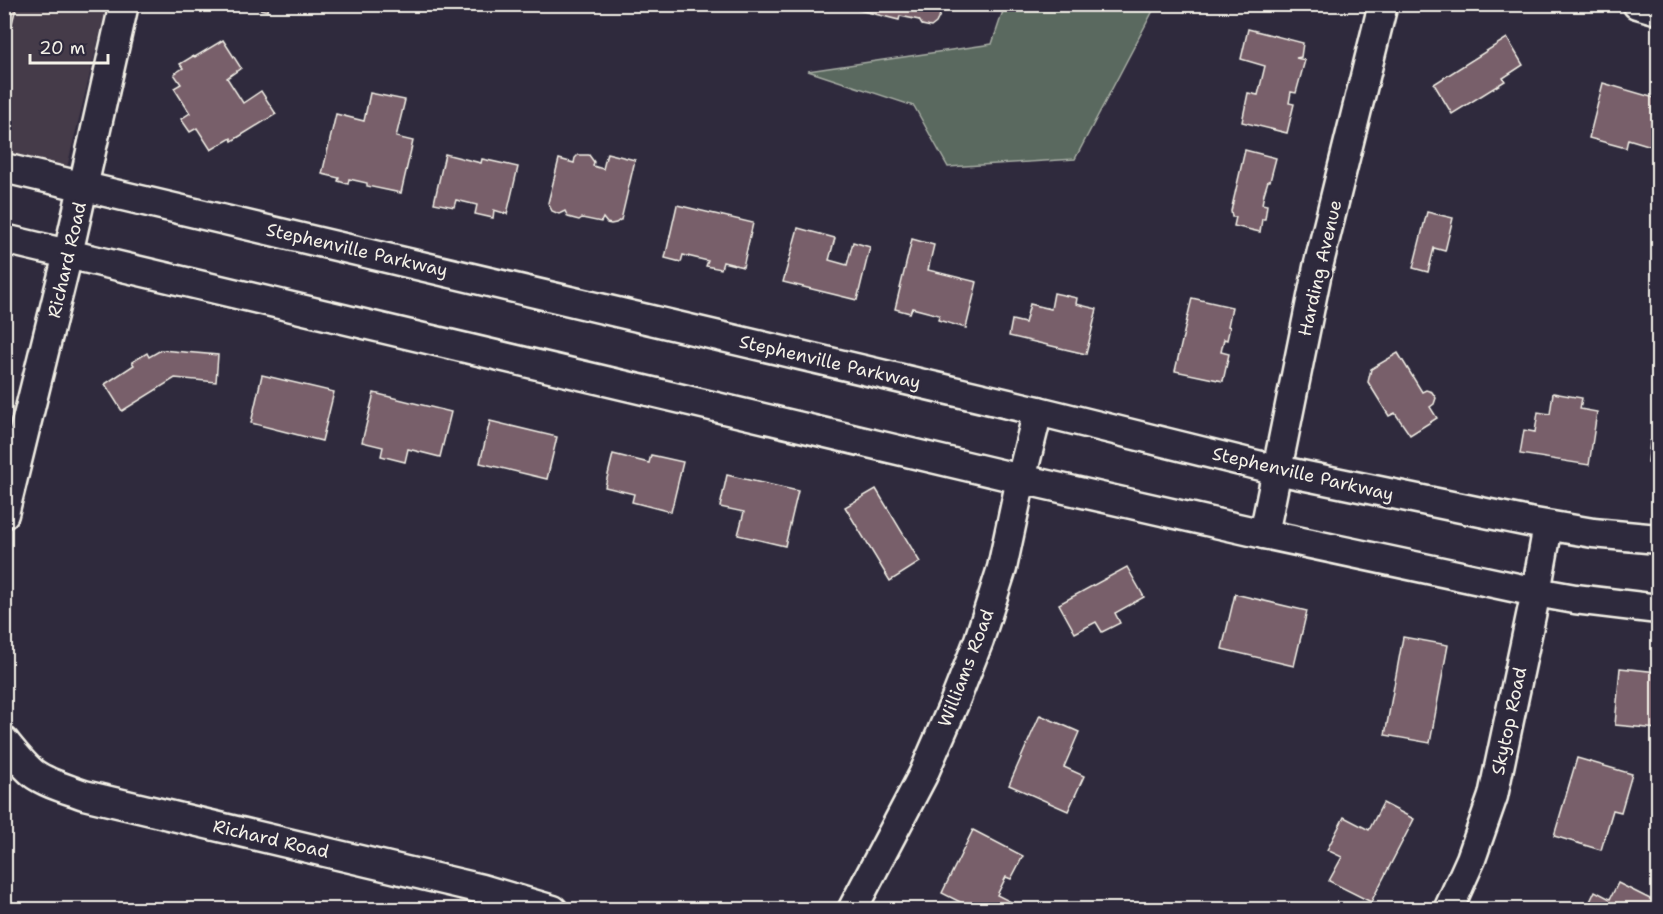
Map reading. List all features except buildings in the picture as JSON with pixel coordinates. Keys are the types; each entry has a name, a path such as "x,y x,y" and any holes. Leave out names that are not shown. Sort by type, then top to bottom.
{"street":[{"name":"Richard Road","path":"4,514 84,186 124,4"},
{"name":"Harding Avenue","path":"1264,534 1318,267 1383,4"},
{"path":"1636,4 1659,10"},
{"name":"Stephenville Parkway","path":"4,168 1038,411 1277,470 1548,526 1659,539"},
{"path":"4,238 1021,479 1264,534 1536,592 1659,609"},
{"name":"Williams Road","path":"852,909 922,775 979,639 1002,568 1038,411"},
{"name":"Skytop Road","path":"1449,909 1471,859 1493,796 1548,526"},
{"name":"Richard Road","path":"4,741 34,774 84,795 482,889 553,909"}],"shaded area":[{"path":"5,5 107,5 66,171 5,156"}],"green space":[{"path":"1005,5 1156,5 1075,159 948,167 914,106 808,71 992,44"}]}
